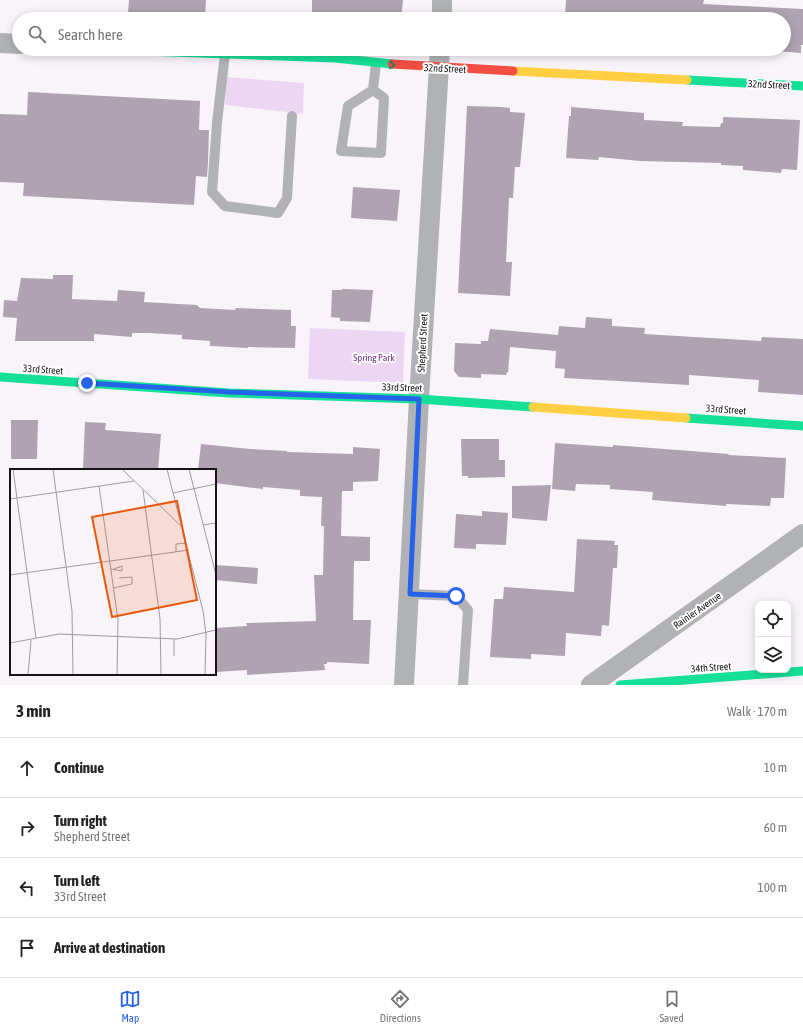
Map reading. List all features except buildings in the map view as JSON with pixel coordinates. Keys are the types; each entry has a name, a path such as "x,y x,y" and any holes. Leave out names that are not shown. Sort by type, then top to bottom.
{"street":[{"path":"442,0 442,12"},
{"path":"0,43 12,44"},
{"name":"32nd Street","path":"280,56 335,58 376,64 439,58 803,86"},
{"name":"Shepherd Street","path":"404,685 439,58"},
{"name":"33rd Street","path":"0,378 229,392 419,399 803,426"},
{"name":"Rainier Avenue","path":"591,685 803,534"},
{"name":"34th Street","path":"620,685 803,671"}],"lane":[{"path":"225,56 217,122 212,192 225,206 278,213 287,198 292,116"},
{"path":"373,90 376,64"},
{"path":"373,90 384,98 381,153 341,151 348,106 373,90"},
{"path":"410,594 456,596 468,610 463,685"}],"green space":[{"path":"226,77 304,83 303,114 225,105"},
{"name":"Spring Park","path":"310,328 405,332 403,383 308,379"}],"traffic: fast":[{"path":"280,56 335,58 392,64"},
{"path":"687,80 803,86"},
{"path":"0,377 229,393 419,399 533,407"},
{"path":"686,418 803,426"},
{"path":"620,685 803,671"}],"traffic: slow":[{"path":"513,71 687,80"},
{"path":"533,407 686,418"}],"traffic: jam":[{"path":"392,64 513,71"}],"route":[{"path":"87,383 229,392 419,399 410,594 456,596"}]}
